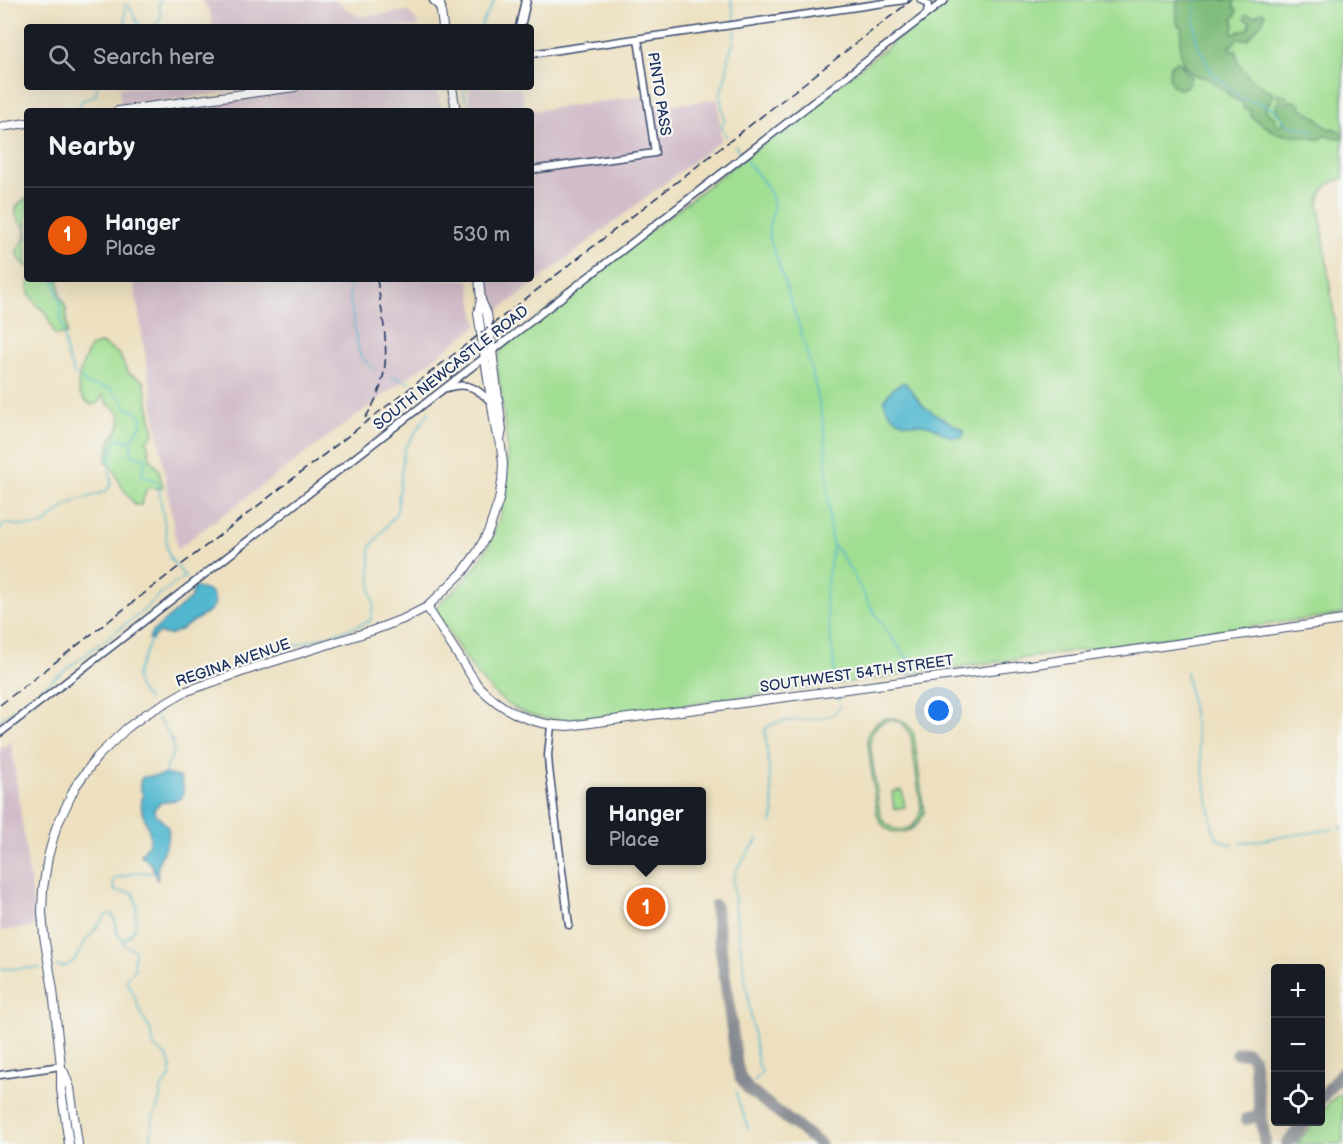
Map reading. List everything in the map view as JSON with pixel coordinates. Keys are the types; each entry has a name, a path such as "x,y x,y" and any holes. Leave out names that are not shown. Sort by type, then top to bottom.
{"highway":[{"path":"434,0 440,4"},
{"path":"521,24 526,0"}],"main road":[{"path":"440,4 443,24"},
{"path":"140,108 273,90"},
{"path":"452,90 456,108"},
{"path":"0,127 24,123"},
{"path":"479,282 487,314 492,403 496,432 500,439"},
{"path":"488,354 502,430 500,439"},
{"name":"REGINA AVENUE","path":"69,1144 61,1089 61,1066 53,990 42,912 48,857 56,828 75,787 97,757 127,728 146,714 184,693 256,667 374,630 427,607 463,572 489,530 499,500 502,481 503,463 500,439"},
{"name":"SOUTHWEST 54TH STREET","path":"427,607 478,686 488,696 522,718 551,726 599,723 1343,620"},
{"name":"REGINA AVENUE","path":"61,1066 70,1088 78,1144"}],"street":[{"path":"534,54 905,0"},
{"path":"921,0 929,6 926,15"},
{"name":"SOUTH NEWCASTLE ROAD","path":"0,733 926,15 936,3 945,0"},
{"name":"PINTO PASS","path":"534,170 656,153 638,39"},
{"path":"438,392 458,385 470,386 477,389 492,403"},
{"path":"551,726 549,769 569,925"},
{"path":"0,1075 61,1066"}],"shaded area":[{"path":"202,0 333,0 359,17 408,11 417,24 212,24 210,12"},
{"path":"119,90 242,90 121,107"},
{"path":"298,90 437,90 441,108 172,108"},
{"path":"469,90 521,90 524,108 469,108"},
{"path":"644,96 646,109 718,99 721,140 490,317 485,282 534,282 534,111"},
{"path":"133,282 470,282 477,326 177,549"},
{"path":"11,741 36,926 0,931 0,749"}],"green space":[{"path":"948,0 1343,0 1343,179 1326,187 1321,194 1319,204 1343,384 1343,614 577,720 550,719 527,714 508,704 477,674 436,610 437,606 465,580 481,558 498,523 504,501 507,479 506,434 497,365 503,346"},
{"path":"1179,0 1234,0 1234,8 1237,9 1236,16 1233,17 1232,33 1235,34 1249,29 1250,21 1245,19 1246,15 1256,16 1261,12 1265,14 1263,21 1248,39 1237,39 1230,47 1231,52 1236,49 1238,63 1251,79 1273,94 1273,98 1265,109 1276,119 1276,124 1282,125 1284,123 1276,109 1277,103 1280,102 1277,94 1283,94 1287,97 1287,102 1295,101 1329,129 1333,128 1343,133 1343,137 1324,136 1317,139 1278,134 1255,120 1250,110 1244,109 1242,102 1232,98 1208,78 1191,72 1182,61 1180,46 1182,27 1177,22 1176,5"},
{"path":"1176,61 1180,63 1186,74 1189,73 1191,78 1190,83 1179,89 1172,85 1169,73 1170,65"},
{"path":"24,200 24,226 16,215 17,207"},
{"path":"24,241 24,264 17,254"},
{"path":"30,282 59,282 60,295 66,308 67,334 55,335 46,313 29,294"},
{"path":"101,343 119,354 128,373 144,381 154,434 147,440 150,458 159,470 163,488 147,488 141,505 135,505 122,487 113,468 106,462 111,439 121,422 119,413 106,402 103,395 98,403 92,405 84,400 78,386 83,362 90,347"},
{"path":"887,718 900,720 907,724 914,735 924,812 920,821 908,831 893,832 881,822 877,814 867,737 872,727","holes":["892,720 905,726 911,736 921,807 915,822 904,829 891,827 880,815 870,742 872,733 880,724"]},
{"path":"902,790 905,807 894,809 892,792"},
{"path":"1343,1092 1343,1144 1296,1144 1311,1126 1325,1126 1325,1109"}],"water":[{"path":"904,382 928,409 964,431 962,437 948,436 928,425 902,422 893,416 884,400 893,388"},
{"path":"194,587 211,592 215,604 210,611 180,630 169,635 159,633 152,640 149,639 151,633 191,598"},
{"path":"165,774 181,778 184,794 180,799 160,803 154,809 167,825 169,833 158,866 157,881 152,865 141,855 150,837 143,815 141,802 143,795 140,783 143,777"}],"waterway":[{"path":"157,24 161,17 159,4 161,0"},
{"path":"482,24 495,0"},
{"path":"731,0 735,21"},
{"path":"1197,0 1194,20 1196,38 1211,71 1242,99 1274,109 1291,126 1314,130"},
{"path":"126,24 125,5 128,5 139,24"},
{"path":"727,137 721,126 724,117 720,95 735,29"},
{"path":"80,108 81,101 96,95 97,90"},
{"path":"465,90 466,102"},
{"path":"735,145 739,151"},
{"path":"746,161 770,191 774,205 769,236 801,334 821,410 825,435 830,533 833,546 825,595 836,681"},
{"path":"55,282 61,307 67,355 74,374 77,376"},
{"path":"348,282 358,348 361,357 374,369"},
{"path":"392,376 411,382"},
{"path":"81,378 86,384 109,388 125,406 142,418 141,425 132,439 131,452 134,456 144,457 147,462 142,475 158,483 167,548 170,558 186,578"},
{"path":"234,664 370,621 374,605 371,591 370,548 397,512 404,450 429,412"},
{"path":"0,530 4,524 32,526 45,524 72,502 106,491 111,483 109,463 114,443 117,439 130,442"},
{"path":"834,546 879,620 917,670"},
{"path":"0,720 184,577"},
{"path":"148,700 139,688 136,679 137,671 151,639"},
{"path":"1186,672 1213,829 1220,840 1233,844"},
{"path":"771,823 774,815 765,730 781,722 825,717 840,707"},
{"path":"157,717 173,743 172,755 165,775"},
{"path":"1339,829 1343,827"},
{"path":"1241,843 1333,829"},
{"path":"754,1081 762,1072 758,1065 733,881 737,868 758,839"},
{"path":"124,939 135,928 137,906 134,894 115,891 114,880 134,872 153,872"},
{"path":"56,966 63,967 73,962 106,915 112,914 118,935 124,945 135,952 135,970 127,977 127,983 151,1031 154,1047 167,1057 171,1067 170,1077 162,1087 153,1117 150,1144"},
{"path":"0,969 40,968"},
{"path":"736,1092 748,1129"}],"taxiway":[{"path":"715,906 740,1077 748,1089 820,1144"},
{"path":"1237,1053 1247,1052 1253,1058 1265,1144"},
{"path":"1325,1094 1343,1071"},
{"path":"1246,1119 1258,1116 1260,1108"},
{"path":"1287,1144 1301,1126"}],"railway":[{"path":"0,705 912,0"},
{"path":"365,418 375,401 385,367 385,333 377,282"}],"place":[{"name":"Hanger","path":"646,907"}]}
